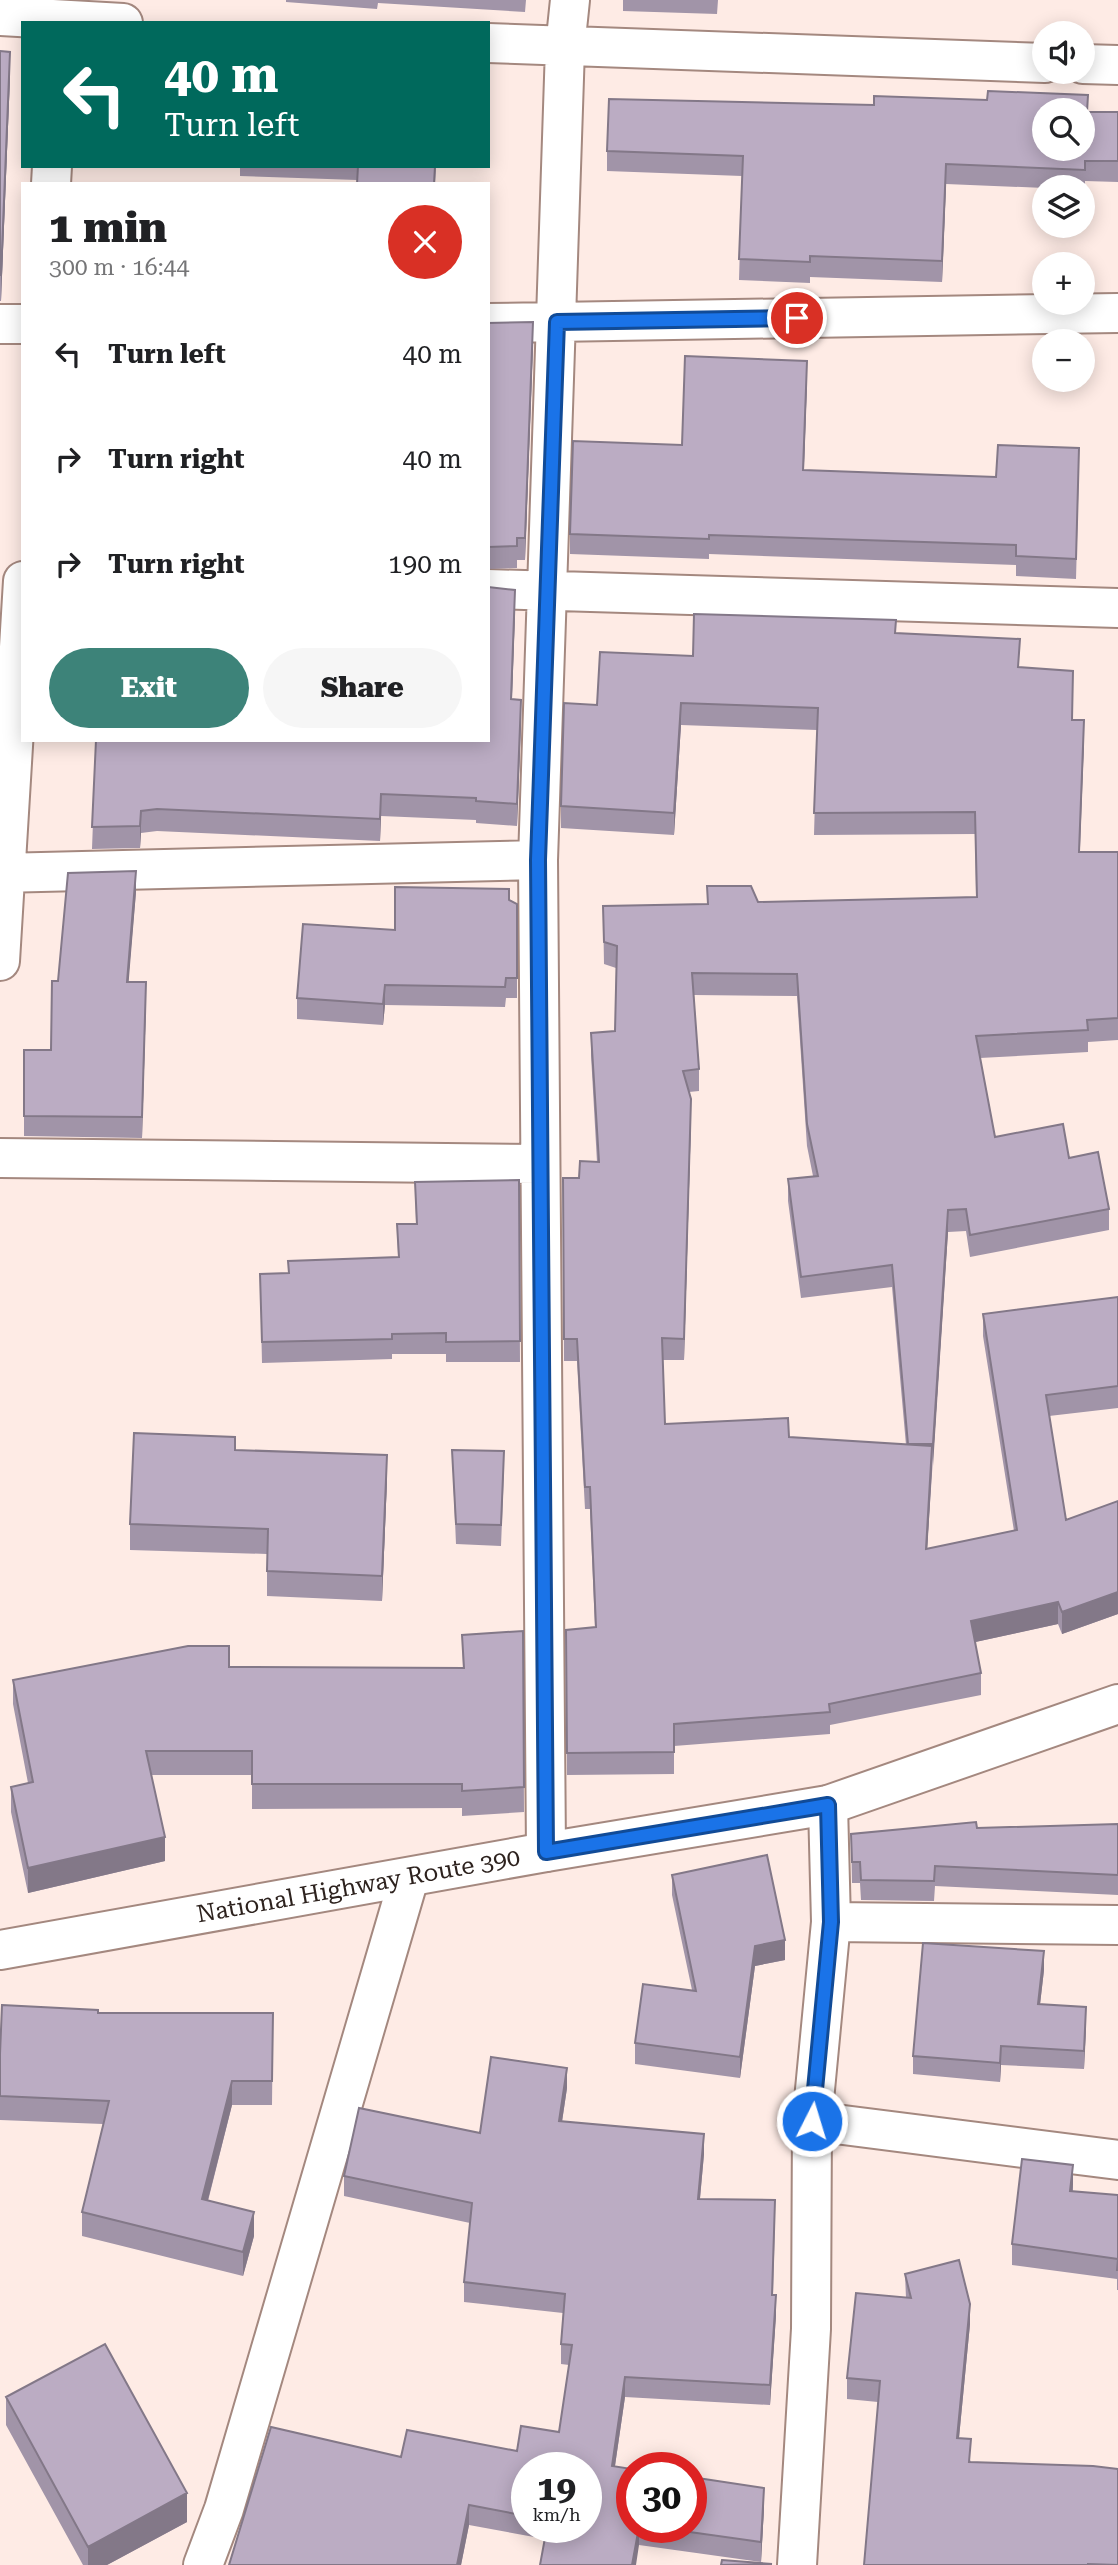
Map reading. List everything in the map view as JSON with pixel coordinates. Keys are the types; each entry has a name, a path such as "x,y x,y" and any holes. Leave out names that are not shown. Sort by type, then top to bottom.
{"main road":[{"path":"546,1852 538,860 565,48 570,0"},
{"path":"0,16 61,14 109,21"},
{"path":"490,43 565,48 1032,63"},
{"path":"1095,64 1118,65"},
{"path":"490,323 1118,313"},
{"path":"0,324 21,324"},
{"path":"490,589 1118,608"},
{"path":"0,590 21,590"},
{"path":"0,961 21,606"},
{"path":"4,873 538,860"},
{"path":"0,1158 540,1164"},
{"name":"National Highway Route 390","path":"0,1950 546,1852 828,1805 1118,1704"},
{"path":"797,2565 811,2329 812,2121 831,1922 828,1805"},
{"path":"203,2565 223,2509 409,1878"},
{"path":"831,1922 1118,1925"},
{"path":"812,2121 1118,2160"}],"building":[{"path":"0,51 10,52 1,275 0,275"},
{"path":"988,91 1088,95 1088,98 1032,98 1032,161 1085,161 1085,170 946,164 942,261 810,256 810,262 739,259 743,156 607,151 609,99 874,105 874,96 987,100"},
{"path":"1095,112 1118,112 1118,161 1095,161"},
{"path":"358,168 435,168 434,182 357,182"},
{"path":"533,322 525,538 517,538 517,546 490,547 490,323"},
{"path":"685,356 807,361 803,470 996,477 998,445 1079,448 1076,559 1016,556 1016,545 709,535 709,539 570,534 573,441 682,445"},
{"path":"490,587 515,590 511,699 521,700 517,804 476,801 476,798 381,794 380,819 157,809 141,811 140,826 92,827 96,742 490,742"},
{"path":"694,614 896,620 895,633 1020,639 1018,667 1073,671 1072,720 1084,720 1079,852 1118,852 1118,1018 1087,1020 1088,1030 976,1036 995,1137 1063,1124 1069,1158 1098,1152 1109,1209 970,1235 966,1209 948,1210 933,1444 908,1444 892,1265 801,1277 788,1179 818,1176 807,1124 797,974 692,973 699,1069 683,1071 691,1099 684,1339 662,1338 665,1424 788,1418 789,1437 932,1446 926,1549 1017,1530 983,1314 1118,1297 1118,1386 1046,1395 1066,1520 1118,1501 1118,1592 1062,1612 1058,1602 971,1621 981,1673 829,1704 830,1712 674,1724 674,1752 567,1753 566,1630 596,1627 590,1487 585,1487 577,1339 564,1339 563,1178 579,1178 580,1161 599,1162 591,1033 615,1031 617,946 604,942 603,906 708,904 707,886 751,886 758,902 977,897 975,812 814,813 818,708 681,703 674,813 561,806 564,703 597,705 600,652 693,656"},
{"path":"136,871 127,982 146,982 142,1117 24,1116 24,1050 51,1050 52,981 58,981 68,873"},
{"path":"395,887 509,889 509,900 517,904 517,978 506,978 505,987 385,985 383,1004 297,998 303,924 395,930"},
{"path":"519,1180 520,1341 446,1342 446,1333 392,1334 392,1339 262,1342 260,1274 289,1273 288,1261 399,1257 397,1224 417,1224 415,1182"},
{"path":"134,1433 235,1437 235,1450 387,1455 382,1576 267,1571 268,1529 130,1524"},
{"path":"452,1450 504,1451 501,1525 456,1524"},
{"path":"523,1631 524,1787 462,1791 462,1784 252,1784 252,1751 146,1751 165,1837 28,1868 11,1787 33,1782 13,1680 188,1646 229,1646 229,1667 464,1668 462,1635"},
{"path":"976,1822 977,1828 1118,1824 1118,1875 935,1866 934,1881 861,1880 860,1862 852,1862 851,1834"},
{"path":"767,1855 785,1940 755,1946 740,2057 635,2043 643,1984 696,1991 672,1875"},
{"path":"923,1943 1044,1951 1038,2004 1086,2007 1084,2051 1001,2046 1000,2063 913,2056"},
{"path":"2,2005 98,2010 98,2013 273,2013 272,2081 232,2081 202,2199 254,2212 243,2252 82,2212 109,2101 0,2096"},
{"path":"491,2057 567,2068 559,2121 704,2134 698,2199 775,2200 772,2295 776,2295 770,2385 625,2377 612,2466 616,2467 616,2543 636,2543 632,2565 540,2565 544,2543 602,2543 602,2452 511,2452 511,2513 469,2505 457,2565 229,2565 271,2427 401,2457 407,2430 517,2451 521,2426 559,2432 572,2345 561,2344 565,2294 464,2282 472,2203 344,2176 359,2108 480,2133"},
{"path":"1022,2159 1073,2165 1070,2191 1118,2195 1118,2259 1012,2244"},
{"path":"959,2260 970,2304 957,2438 971,2439 969,2462 1118,2469 1118,2565 864,2565 880,2381 847,2378 856,2293 911,2298 905,2274"},
{"path":"105,2344 187,2493 88,2547 6,2397"},
{"path":"707,2479 764,2488 761,2542 707,2534"},
{"path":"722,2560 772,2564 721,2565"}],"route":[{"path":"797,318 557,322 538,860 542,1513 546,1852 828,1805 831,1922 812,2121"}]}
